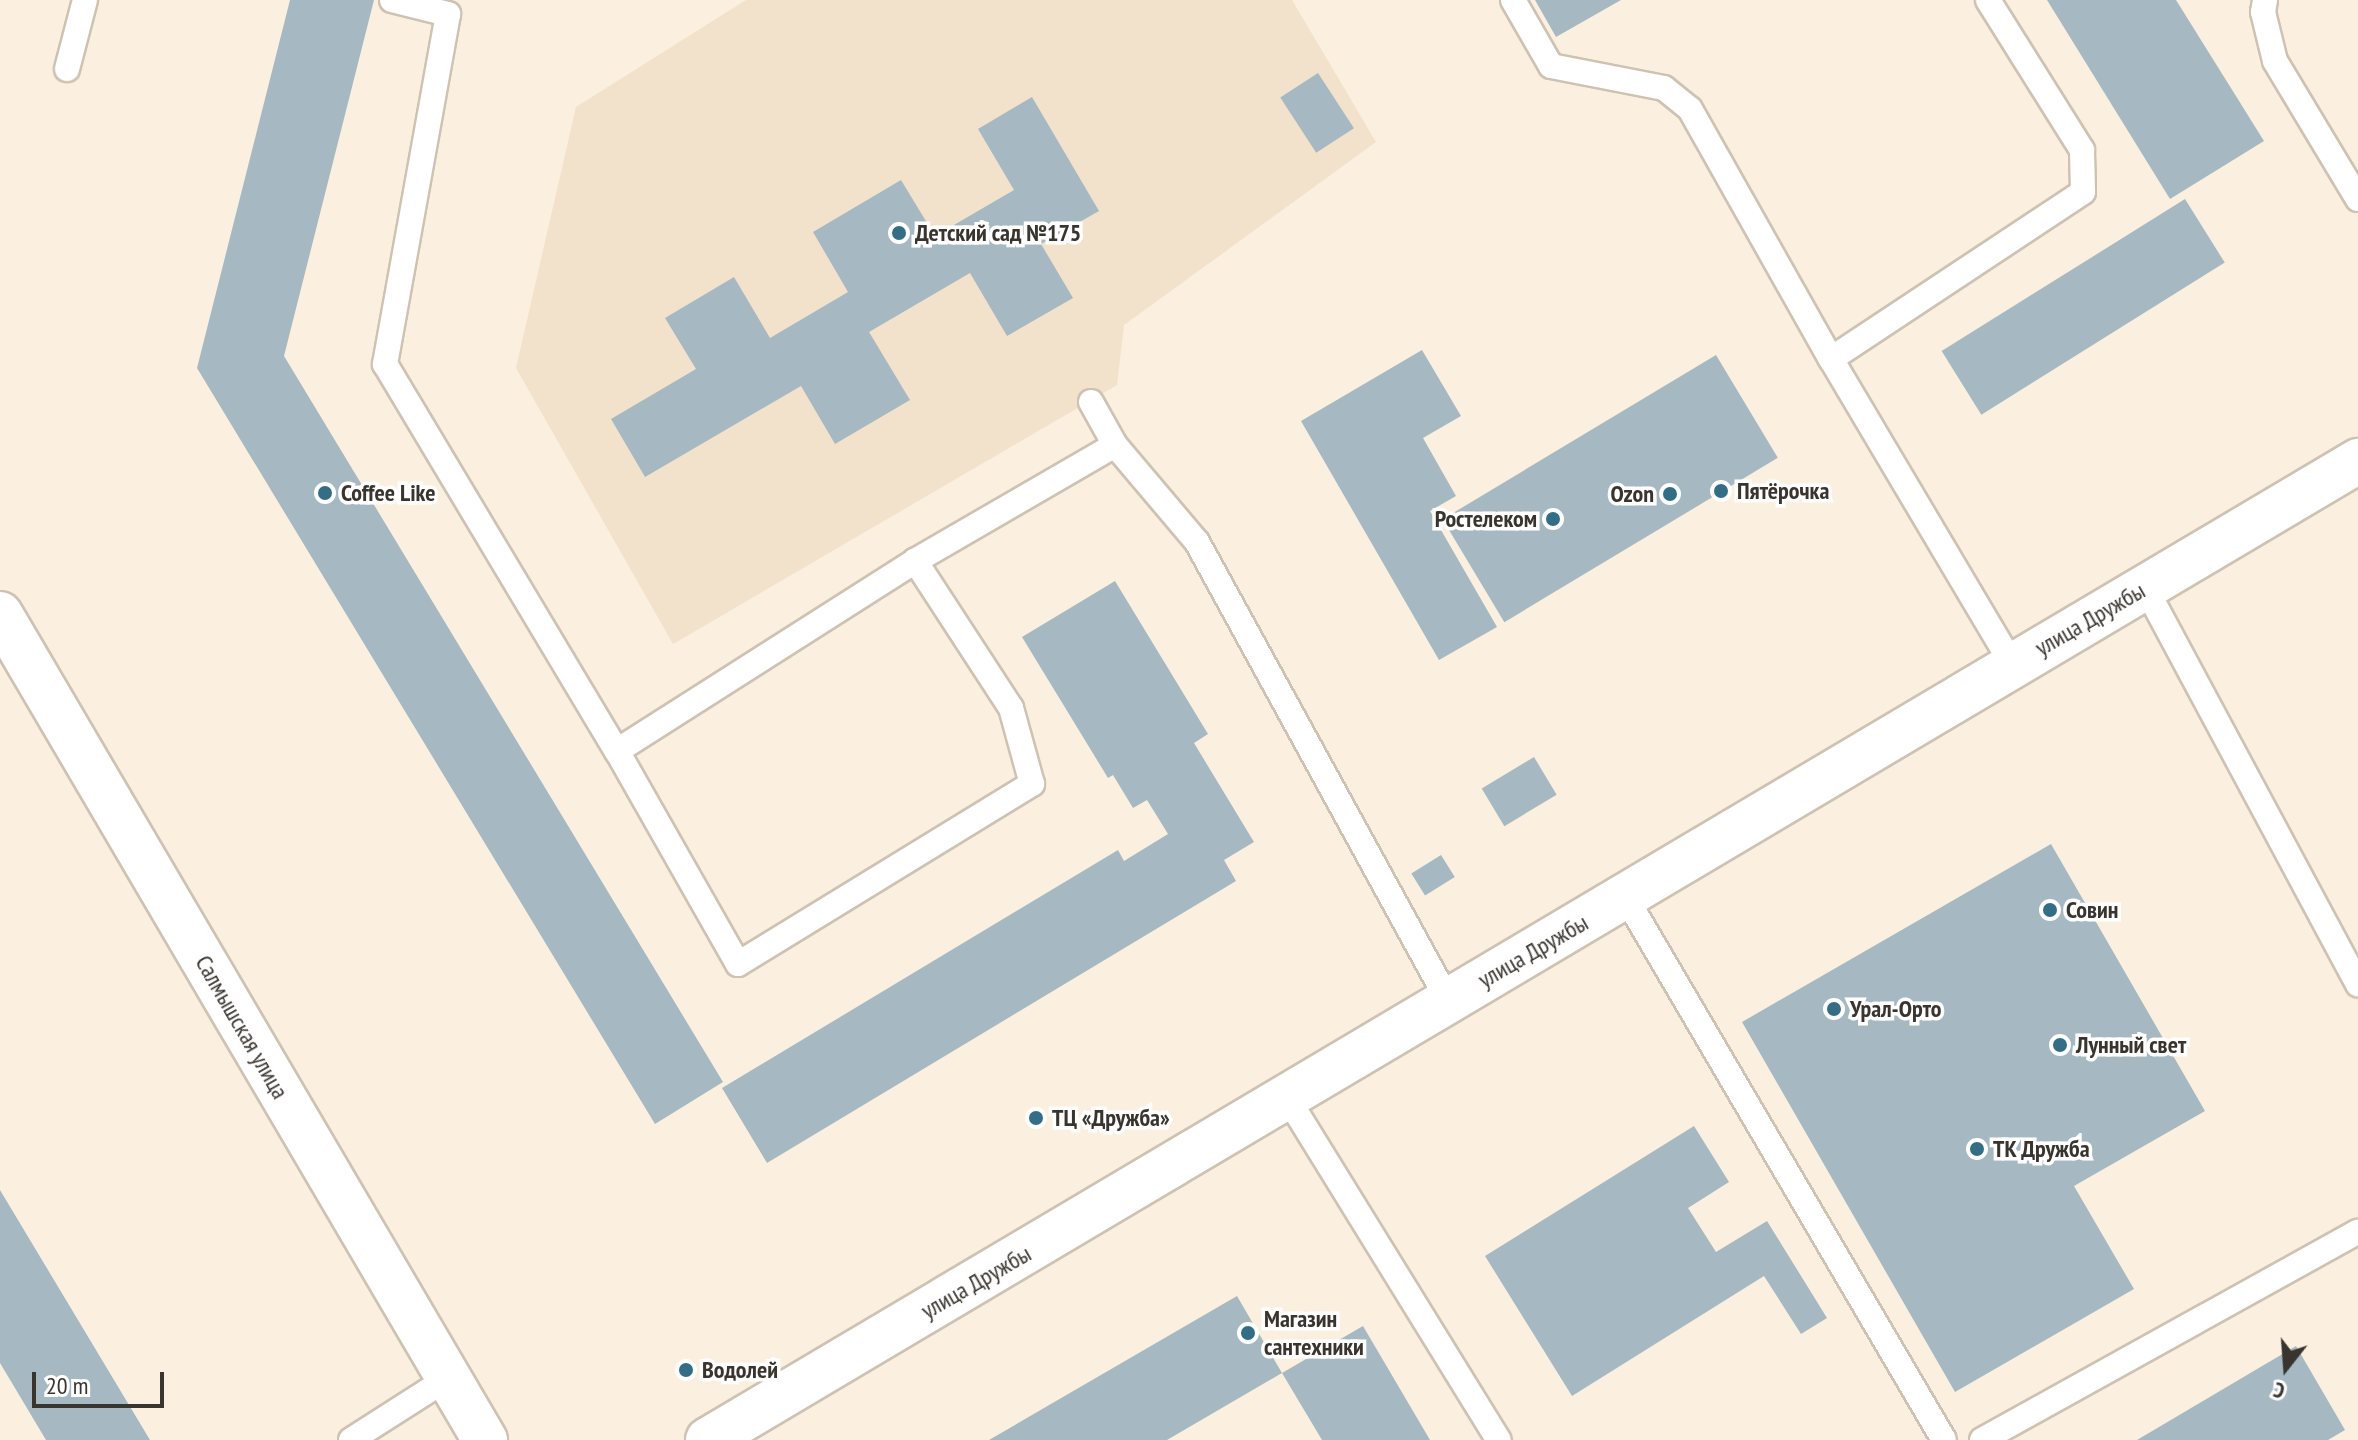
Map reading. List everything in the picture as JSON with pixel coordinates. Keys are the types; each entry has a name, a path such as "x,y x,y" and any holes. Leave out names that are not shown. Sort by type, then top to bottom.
{"street":[{"name":"улица Дружбы","path":"708,1440 1288,1099 1448,1000 1626,898 2012,664 2358,461"},
{"name":"Салмышская улица","path":"0,614 485,1440"}],"lane":[{"path":"67,69 85,0"},
{"path":"392,0 449,7 385,364 617,751 738,964 1032,784 1011,708 915,561"},
{"path":"1513,0 1551,66 1664,88 1690,109 1831,359 2012,664"},
{"path":"1831,359 2083,192 2082,150 1988,0"},
{"path":"2265,0 2263,12 2275,61 2358,199"},
{"path":"1091,402 1115,445 1197,542 1448,1000"},
{"path":"617,751 915,561 1115,445"},
{"path":"2145,587 2358,985"},
{"path":"1626,898 1944,1440"},
{"path":"1288,1099 1499,1440"},
{"path":"1982,1440 2358,1232"},
{"path":"351,1440 448,1378"}],"shaded area":[{"name":"Детский сад №175","path":"746,0 1292,0 1376,142 1124,325 1117,385 673,644 516,368 576,107"}],"building":[{"path":"290,0 374,0 284,356 723,1082 655,1124 197,368"},
{"path":"1535,0 1621,0 1556,37"},
{"path":"2047,0 2176,0 2264,141 2170,199"},
{"path":"1318,73 1354,128 1316,153 1280,98"},
{"path":"1032,97 1099,211 1041,244 1073,298 1007,336 970,273 869,332 910,400 835,444 801,386 645,477 611,419 696,369 665,318 734,277 770,338 848,292 813,232 901,180 935,236 1014,190 978,129"},
{"path":"2185,199 2225,263 1981,415 1942,351"},
{"path":"1422,350 1461,416 1423,438 1456,496 1430,511 1497,627 1439,660 1301,421"},
{"path":"1716,355 1778,458 1504,622 1443,519"},
{"path":"1115,581 1208,734 1194,743 1254,842 1224,860 1236,881 767,1163 722,1088 1118,850 1124,861 1168,834 1147,800 1133,808 1113,775 1108,778 1022,637"},
{"path":"1534,757 1557,795 1504,826 1482,788"},
{"name":"ТК Дружба","path":"2051,844 2205,1111 2074,1186 2134,1289 1955,1392 1742,1022"},
{"path":"1441,855 1455,877 1425,896 1411,874"},
{"path":"1694,1126 1729,1182 1688,1208 1716,1252 1767,1221 1827,1318 1801,1334 1764,1276 1572,1396 1485,1256"},
{"path":"0,1190 150,1440 46,1440 0,1363"},
{"path":"1237,1296 1282,1373 1167,1440 989,1440"},
{"path":"1363,1326 1430,1440 1322,1440 1282,1373"},
{"path":"2296,1346 2345,1430 2328,1440 2137,1440"}],"place":[{"name":"Детский сад №175","path":"899,233"},
{"name":"Пятёрочка","path":"1721,491"},
{"name":"Coffee Like","path":"325,493"},
{"name":"Ozon","path":"1670,494"},
{"name":"Ростелеком","path":"1553,519"},
{"name":"Совин","path":"2050,910"},
{"name":"Урал-Орто","path":"1834,1009"},
{"name":"Лунный свет","path":"2060,1045"},
{"name":"ТЦ «Дружба»","path":"1036,1118"},
{"name":"ТК Дружба","path":"1977,1149"},
{"name":"Магазин сантехники","path":"1248,1333"},
{"name":"Водолей","path":"686,1370"}]}
